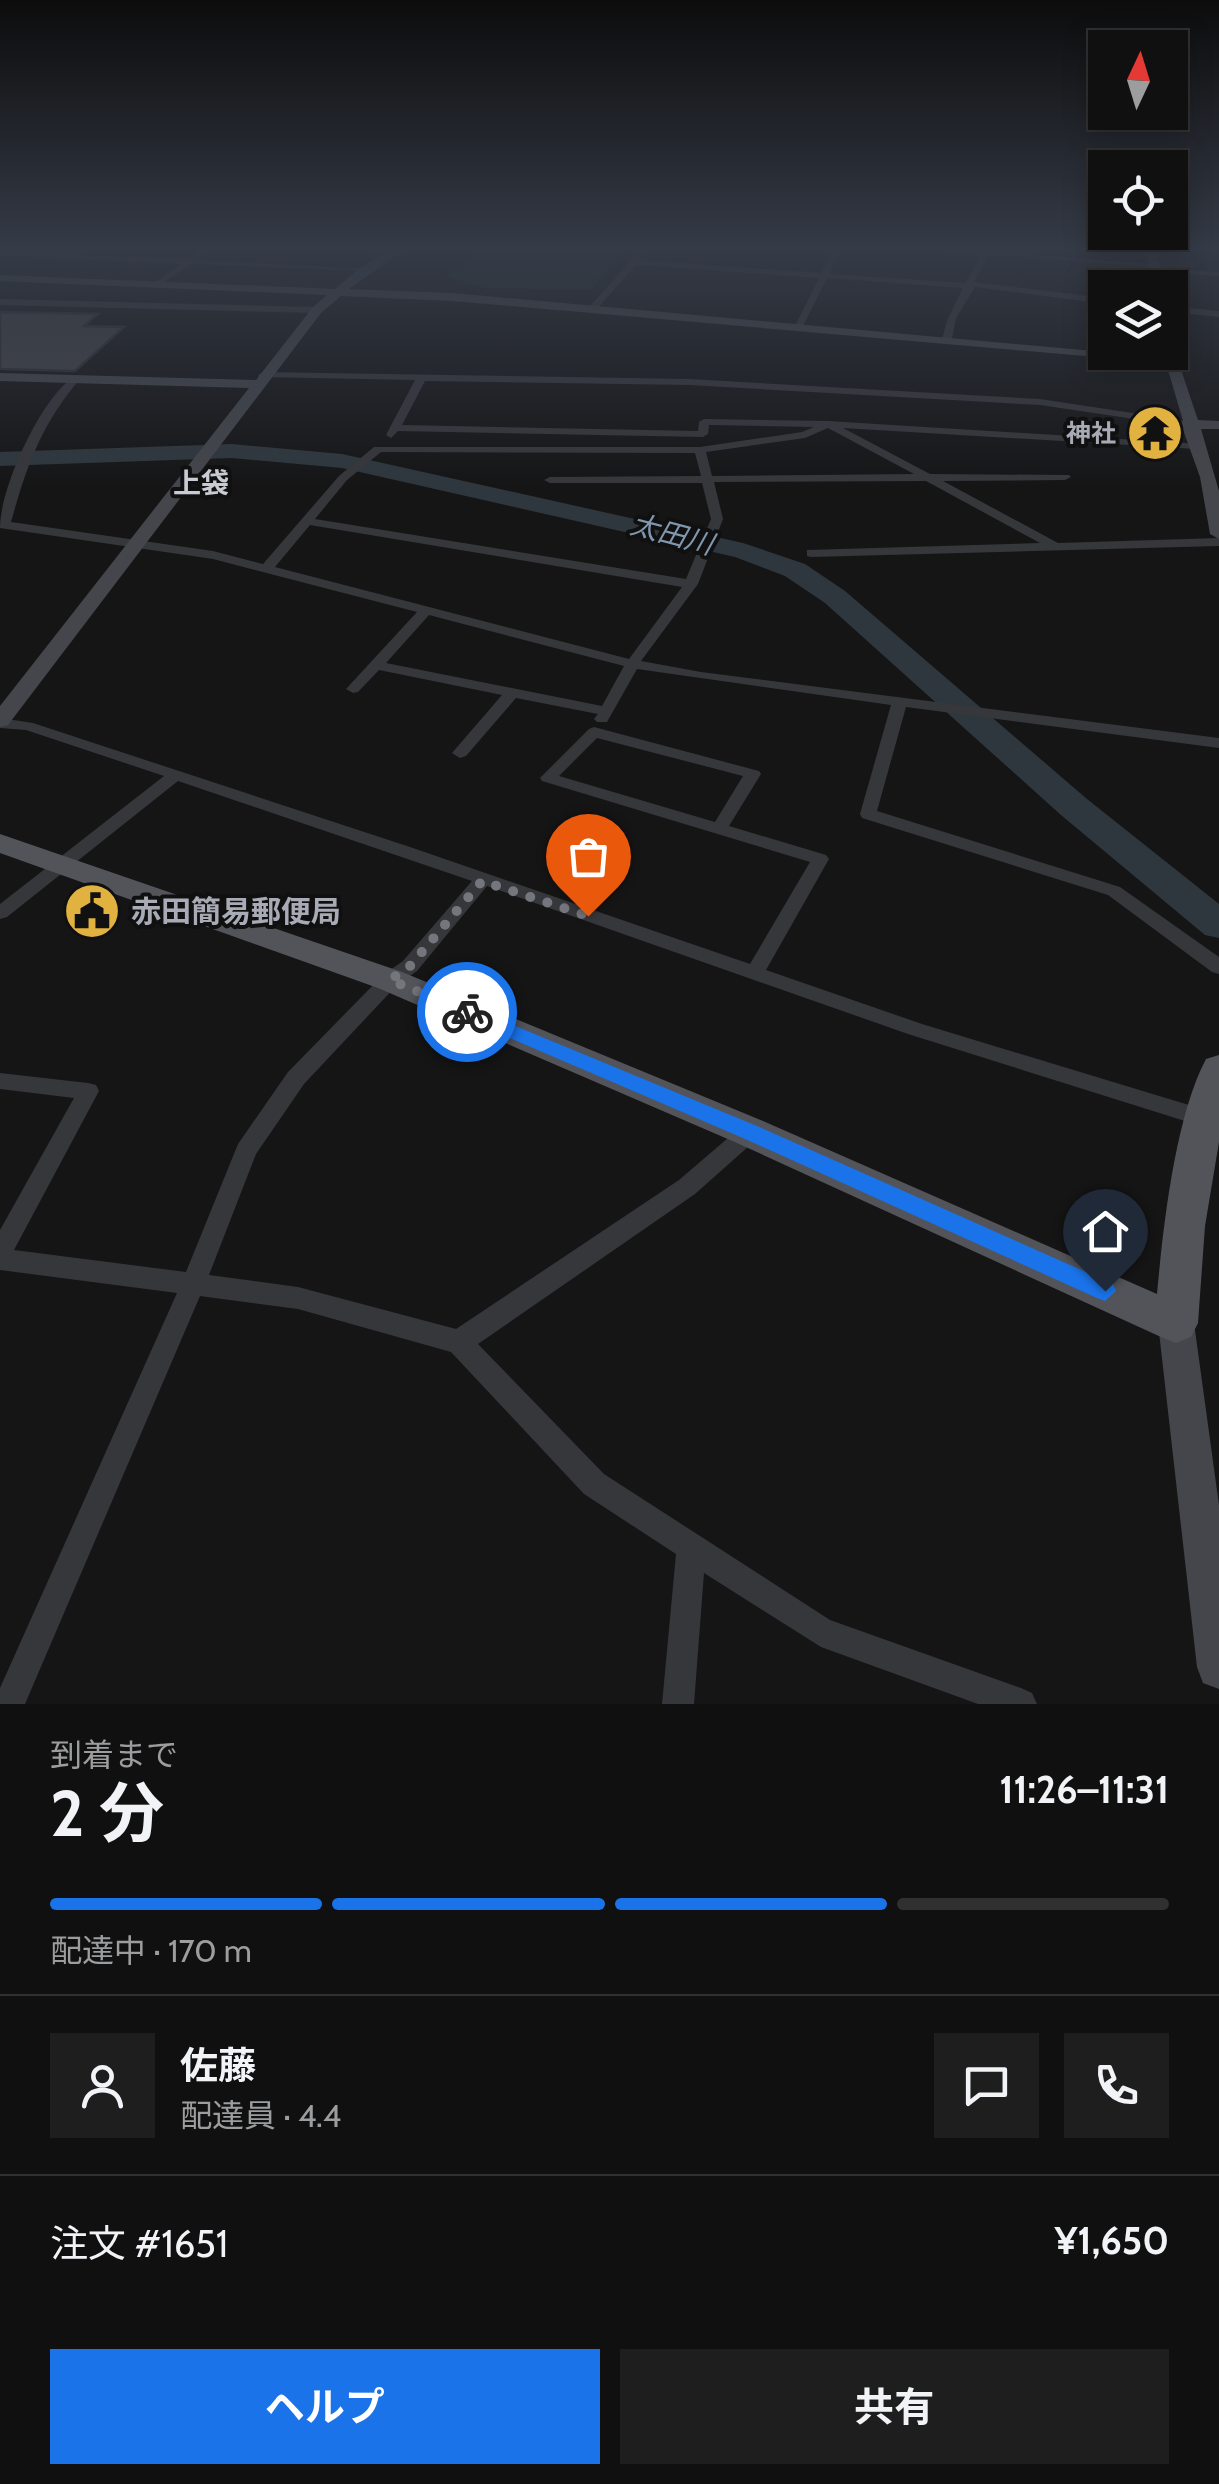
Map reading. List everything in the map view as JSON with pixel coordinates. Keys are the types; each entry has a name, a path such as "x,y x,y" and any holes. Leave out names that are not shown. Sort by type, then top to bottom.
{"main road":[{"path":"0,843 390,980 750,1132 1176,1323 1179,1259 1204,1118 1219,1069"}],"street":[{"path":"302,329 204,450 0,721 28,726 915,1029 1204,1118"},
{"path":"826,329 1088,350"},
{"path":"947,340 951,329"},
{"path":"1173,370 1219,534"},
{"path":"0,376 690,382 1040,402 1219,425"},
{"path":"267,568 353,470 396,428 420,378"},
{"path":"74,379 49,404 27,450 2,524 137,543 267,568 632,664 1219,743"},
{"path":"396,428 703,434 704,422 828,424 1196,446"},
{"path":"378,449 553,453 700,450 805,436 828,424"},
{"path":"828,424 920,477 1056,546"},
{"path":"700,450 717,519 691,584 632,664 594,732 548,778 820,859 754,974"},
{"path":"550,480 1065,477"},
{"path":"308,521 691,584"},
{"path":"811,553 1219,542"},
{"path":"353,689 427,610"},
{"path":"376,665 607,711"},
{"path":"460,753 512,693"},
{"path":"900,700 868,814 1114,890 1219,967"},
{"path":"594,732 752,774 719,829"},
{"path":"0,913 173,776"},
{"path":"8,1704 192,1287 246,1150 296,1078 390,980 410,966 482,881"},
{"path":"0,1081 88,1091 0,1256 192,1287 298,1298 459,1342 594,1484 690,1548 821,1632 1021,1704"},
{"path":"459,1342 687,1187 750,1132"},
{"path":"1176,1323 1219,1666"},
{"path":"678,1704 690,1548"}],"building":[{"path":"0,329 122,329 75,371 0,369"}],"waterway":[{"name":"太田川","path":"0,459 232,451 342,461 743,551 795,570 835,597 1074,807 1219,925"}],"way so far":[{"path":"467,1012 390,980 410,966 482,881 588,916"}],"place":[{"name":"神社","path":"1155,433"},
{"name":"赤田簡易郵便局","path":"92,911"}],"district":[{"name":"上袋","path":"201,483"}],"route":[{"path":"467,1012 750,1132 1105,1291"}]}
